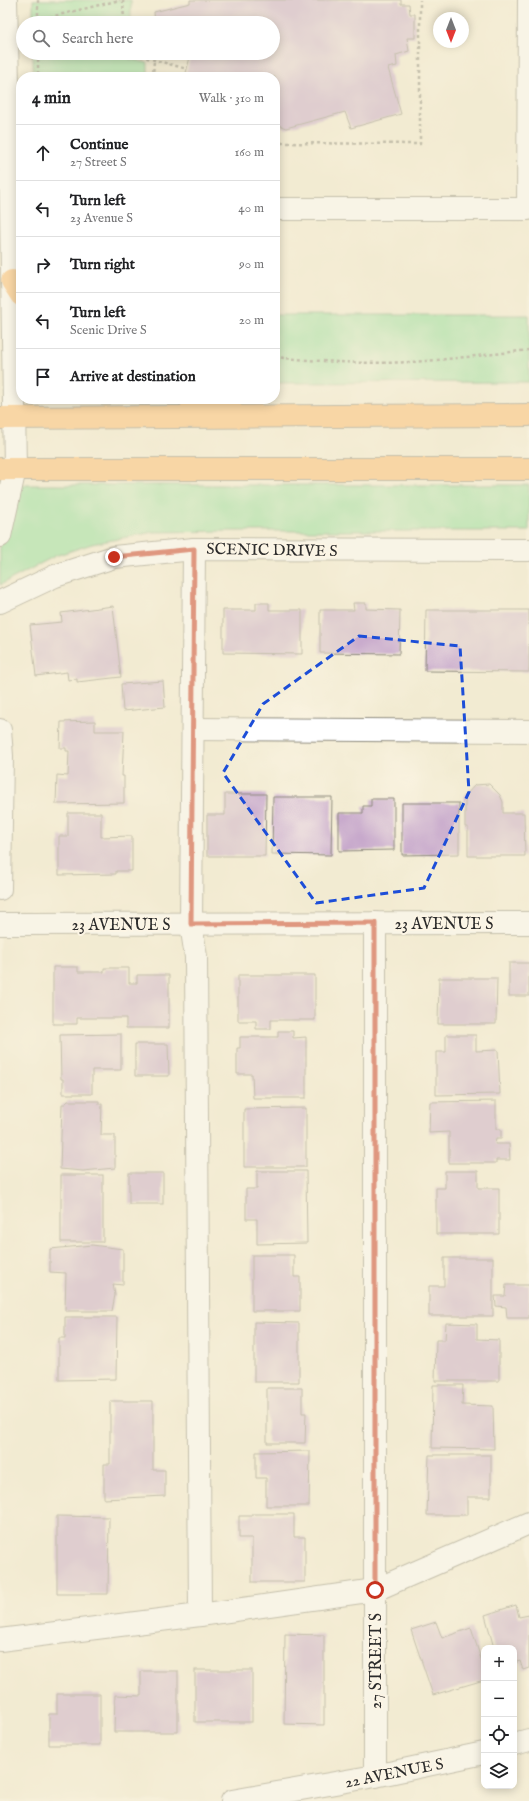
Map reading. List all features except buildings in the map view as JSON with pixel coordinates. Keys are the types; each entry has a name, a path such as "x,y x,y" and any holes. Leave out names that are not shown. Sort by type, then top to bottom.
{"main road":[{"path":"210,404 261,417"},
{"path":"7,418 529,415"},
{"path":"7,469 529,470"}],"street":[{"path":"0,536 7,469 7,418 16,288 16,208 6,0"},
{"path":"280,209 528,209 529,0"},
{"path":"194,549 191,924 196,957 200,1615"},
{"name":"SCENIC DRIVE S","path":"0,602 55,576 114,557 194,549 529,550"},
{"path":"193,729 529,731"},
{"path":"0,730 2,756 0,889"},
{"name":"27 STREET S","path":"375,923 375,1776"},
{"name":"23 AVENUE S","path":"0,924 529,923"},
{"path":"0,1640 200,1615 375,1590 529,1523"},
{"path":"517,1743 529,1740"},
{"name":"22 AVENUE S","path":"232,1801 375,1776 481,1755"}],"path":[{"path":"38,0 38,16"},
{"path":"58,16 120,0"},
{"path":"123,0 124,16"},
{"path":"280,144 420,144 420,0"},
{"path":"38,60 38,72"},
{"path":"153,72 154,60 187,69"},
{"path":"280,358 310,361 365,363 424,361 529,350"}],"highlighted area":[{"path":"359,636 460,646 469,792 424,888 316,903 223,773 263,704"}],"green space":[{"path":"33,0 131,0 131,16 33,16"},
{"path":"33,60 134,60 148,63 148,72 33,72"},
{"path":"280,315 529,315 529,382 280,383"},
{"path":"0,485 529,485 529,531 153,532 92,544 55,556 0,585"}],"route":[{"path":"114,557 194,549 191,924 375,923 375,1590"}]}
